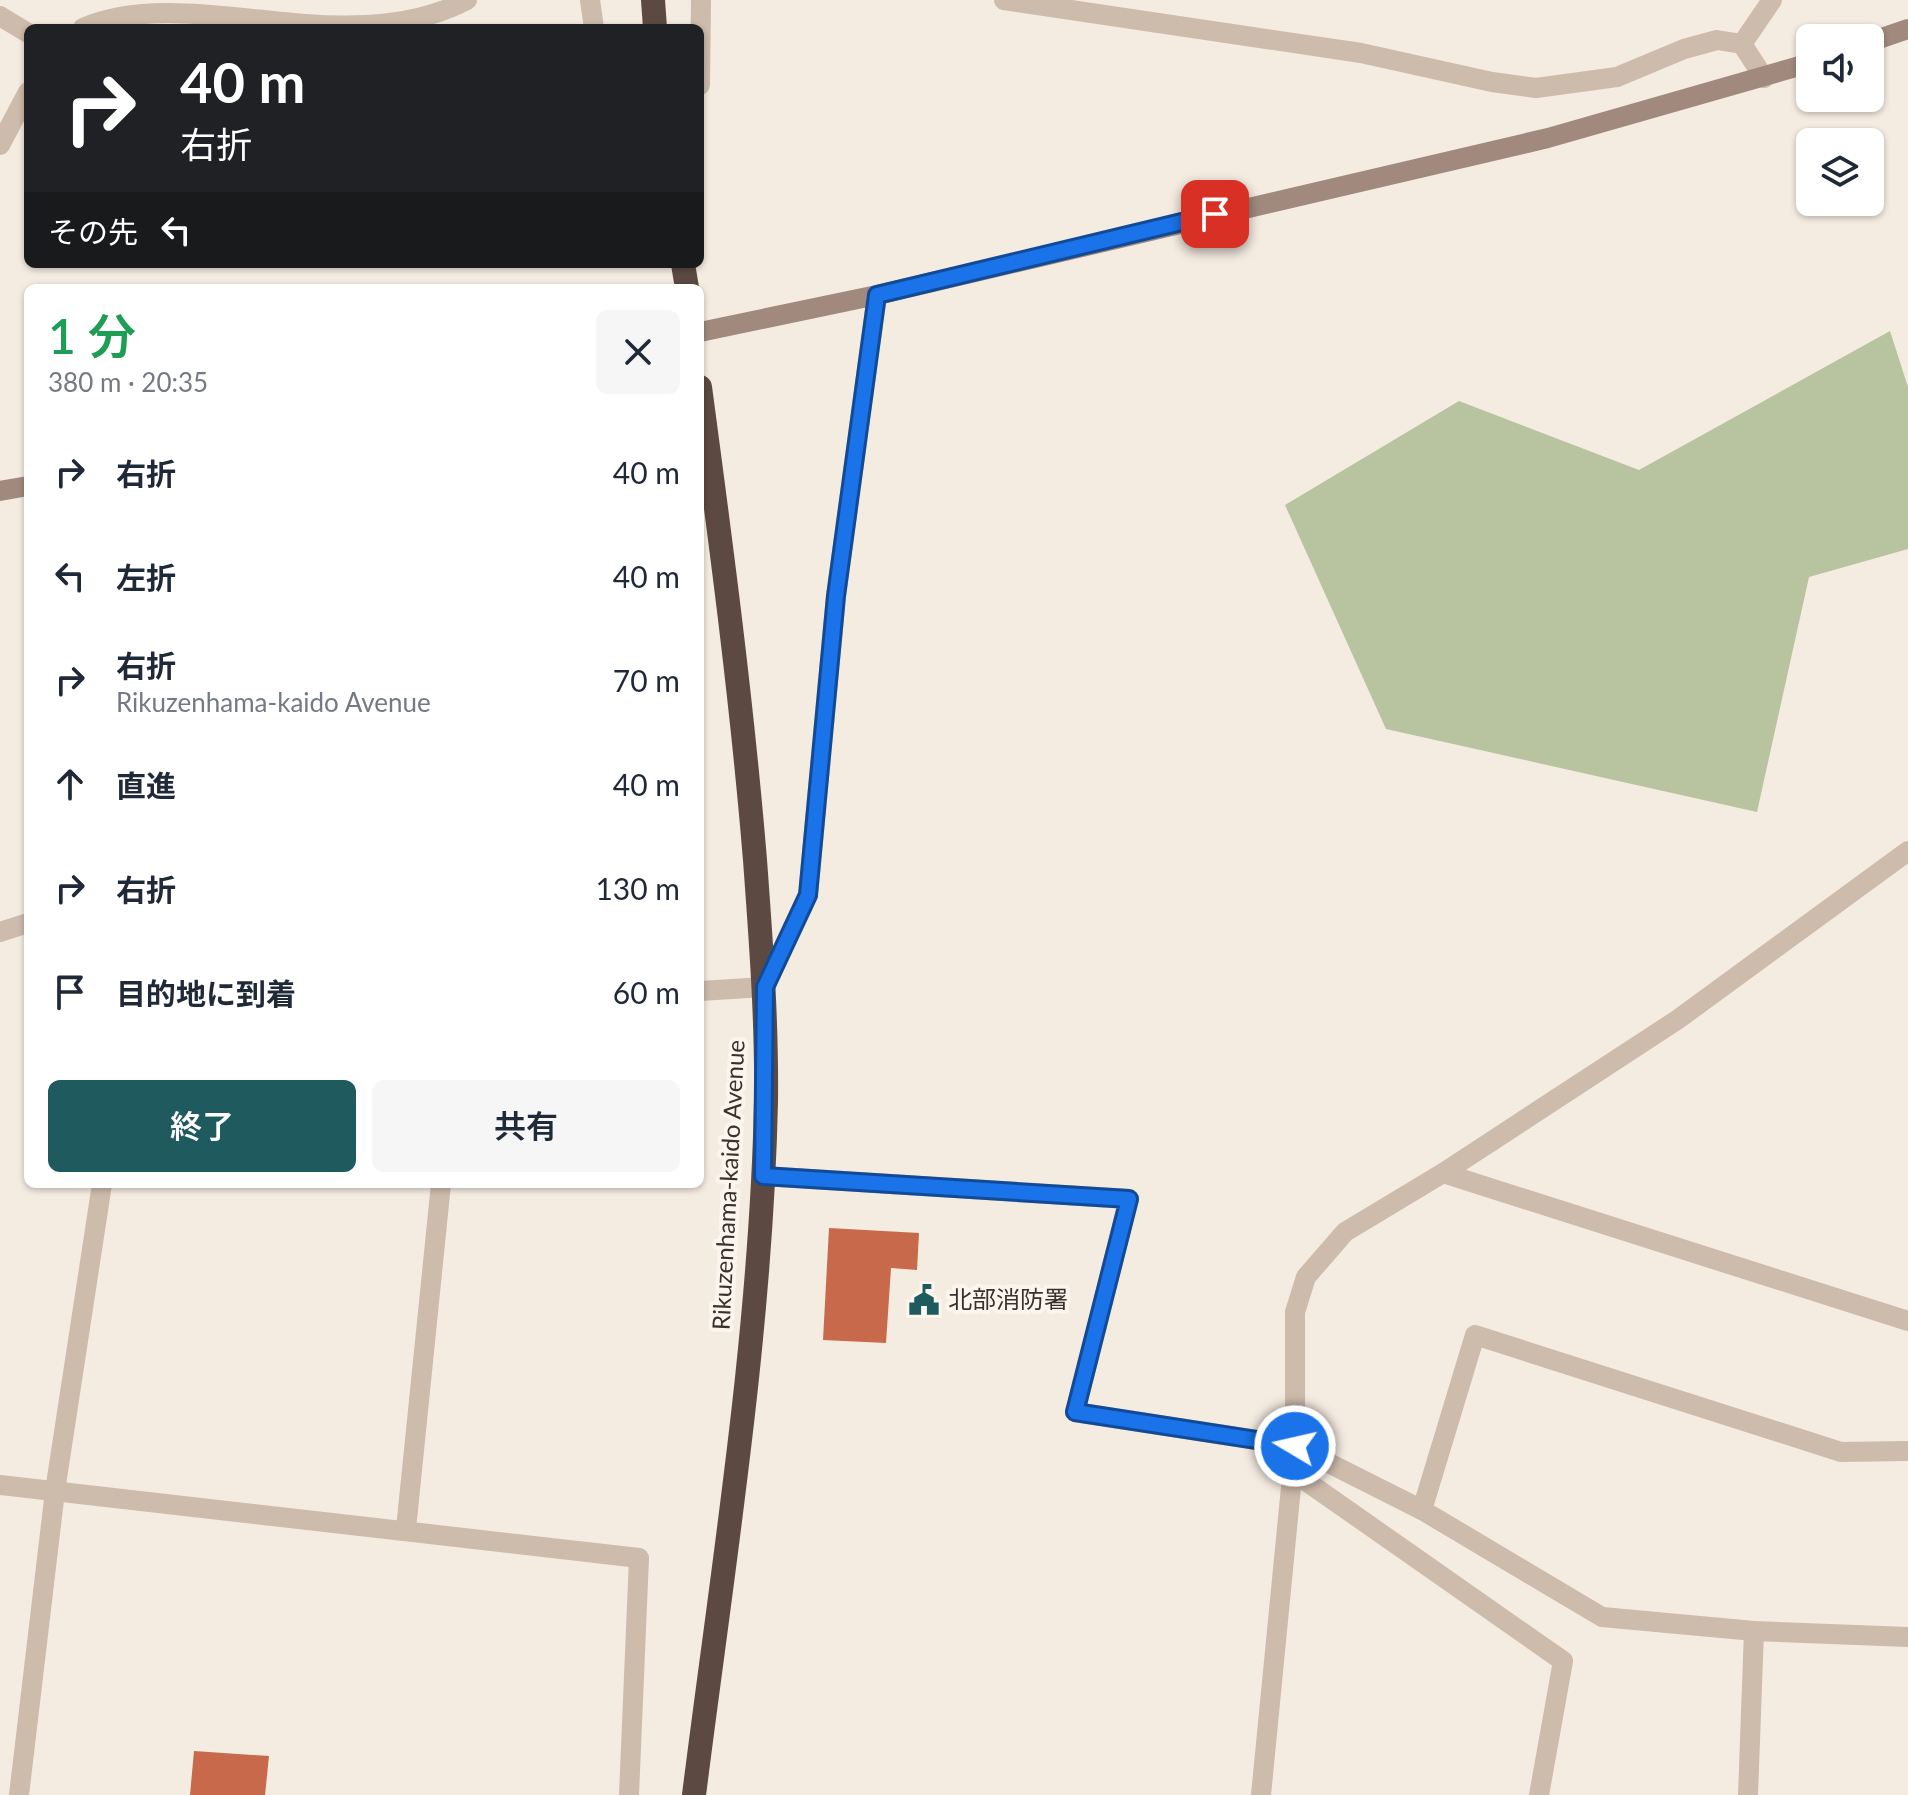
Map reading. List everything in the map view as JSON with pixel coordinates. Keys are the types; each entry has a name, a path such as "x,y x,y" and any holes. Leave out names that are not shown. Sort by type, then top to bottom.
{"highway":[{"path":"653,0 655,24"},
{"name":"Rikuzenhama-kaido Avenue","path":"694,1795 749,1344 763,1176 765,987 734,646 704,419"}],"street":[{"path":"384,24 409,21 467,0"},
{"path":"590,0 593,24"},
{"path":"701,0 701,24"},
{"path":"1004,0 1361,53 1536,88 1617,77 1684,49 1717,40 1742,44 1764,78"},
{"path":"1742,44 1772,0"},
{"path":"89,24 140,8 190,5 304,24"},
{"path":"0,16 24,31"},
{"path":"1884,37 1908,29"},
{"path":"704,331 877,295 1548,138 1796,68"},
{"path":"2,134 24,98"},
{"path":"704,991 765,987 808,895 836,596 877,295"},
{"path":"0,491 24,487"},
{"path":"1261,1795 1295,1446 1295,1312 1306,1277 1345,1232 1443,1173 1677,1020 1908,851"},
{"path":"0,932 24,924"},
{"path":"1443,1173 1908,1321"},
{"path":"763,1176 1129,1199 1075,1412 1295,1446 1422,1510 1602,1617 1754,1631 1908,1637"},
{"path":"19,1795 55,1491 101,1188"},
{"path":"406,1529 441,1188"},
{"path":"1422,1510 1475,1335 1841,1452 1908,1451"},
{"path":"1293,1472 1563,1661 1539,1795"},
{"path":"0,1485 639,1558 629,1795"},
{"path":"1748,1795 1754,1631"}],"green space":[{"path":"1890,331 1908,387 1908,549 1809,577 1757,812 1386,729 1285,505 1459,401 1639,470"}],"building":[{"path":"829,1228 919,1233 917,1270 891,1268 886,1343 823,1340"},
{"path":"194,1751 269,1756 265,1795 190,1795"}],"place":[{"name":"北部消防署","path":"924,1300"}],"route":[{"path":"1215,214 877,295 836,596 808,895 765,987 763,1176 1129,1199 1075,1412 1295,1446"}]}
